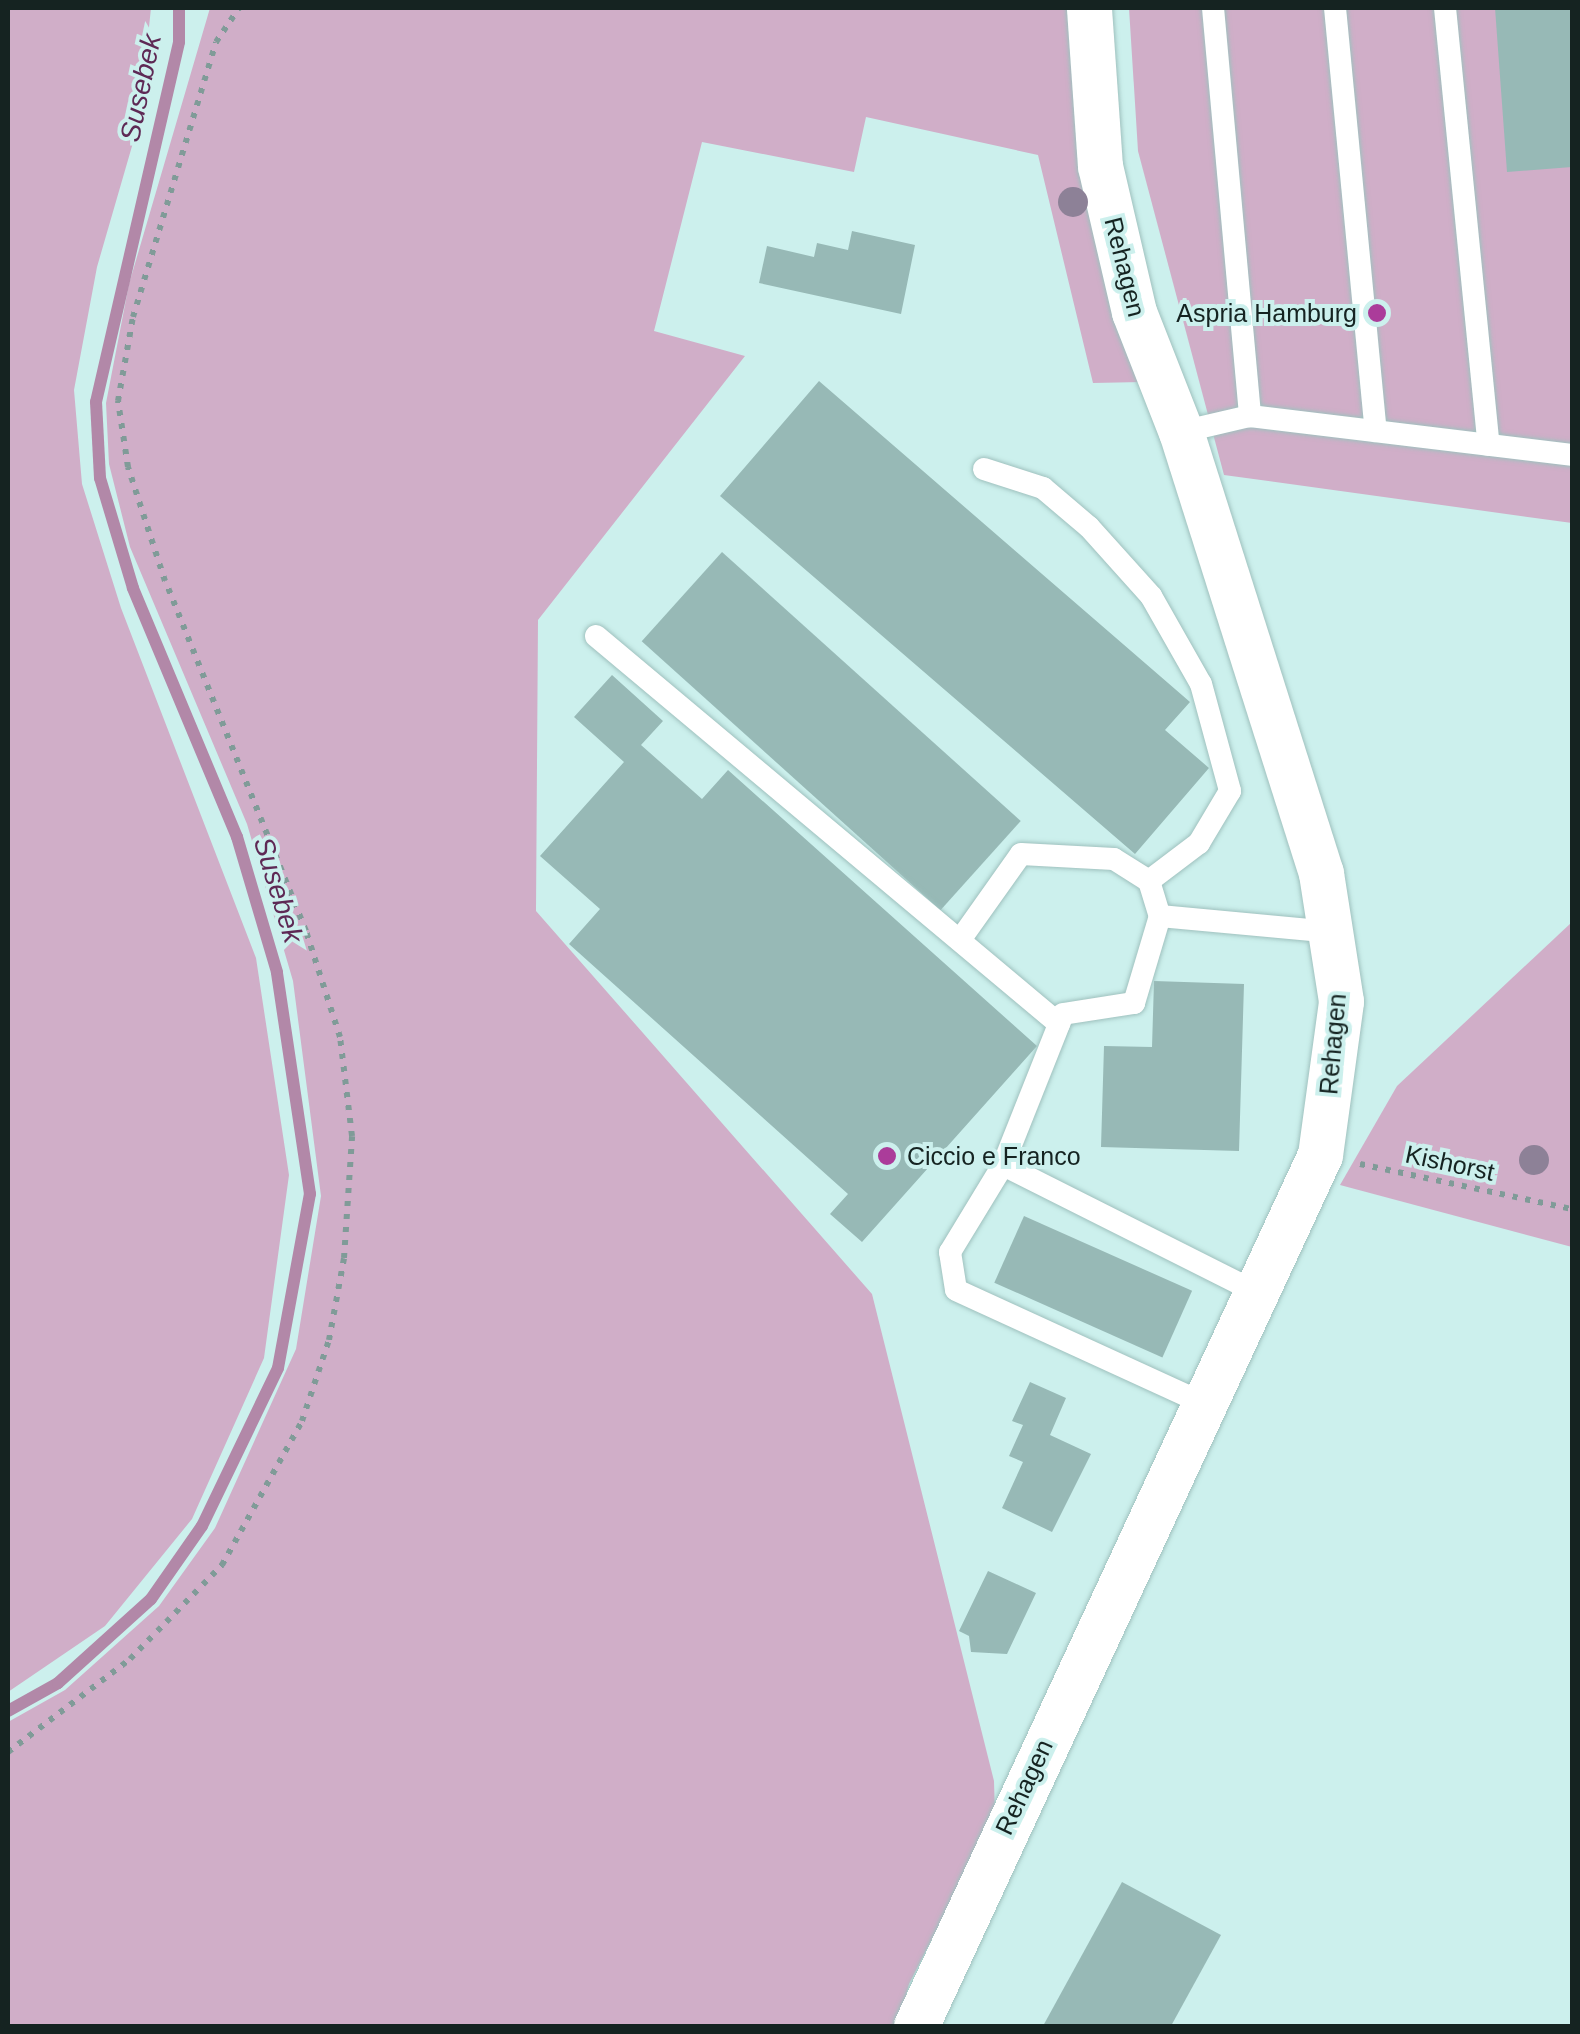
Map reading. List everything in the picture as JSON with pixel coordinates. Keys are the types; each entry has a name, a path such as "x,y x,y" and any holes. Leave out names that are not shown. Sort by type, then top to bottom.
{"street":[{"name":"Rehagen","path":"916,2026 1320,1155 1341,1001 1321,873 1181,432 1134,312 1100,166 1089,8"}],"lane":[{"path":"1213,8 1250,416"},
{"path":"1335,8 1376,431"},
{"path":"1445,8 1488,444"},
{"path":"1181,432 1250,416 1572,455"},
{"path":"984,468 1044,488 1089,527 1151,596 1201,684 1230,791 1198,843 1148,881"},
{"path":"596,636 1059,1024"},
{"path":"960,940 1021,854 1114,858 1148,881 1160,916 1134,1003 1063,1014 1003,1165 950,1252 956,1290 1204,1404"},
{"path":"1160,916 1333,932"},
{"path":"1003,1165 1256,1292"}],"path":[{"path":"8,1752 116,1671 222,1565 261,1505 302,1420 329,1340 344,1258 352,1136 340,1038 306,930 165,581 128,467 118,401 133,317 211,60 239,8"},
{"name":"Kishorst","path":"1320,1155 1572,1209"}],"shaded area":[{"path":"8,8 151,8 139,122 97,267 74,390 82,484 121,608 256,958 289,1175 264,1358 192,1519 105,1626 8,1692"},
{"path":"210,8 1079,8 1142,382 1093,383 1038,155 866,117 854,172 702,142 654,331 745,356 538,620 536,911 872,1294 994,1781 995,1815 909,1984 898,2026 8,2026 8,1722 65,1690 159,1606 215,1528 296,1349 321,1196 293,981 247,824 130,547 109,464 106,403 129,284"},
{"name":"Aspria Hamburg","path":"1129,8 1572,8 1572,523 1224,475 1138,151"},
{"path":"1572,922 1572,1247 1340,1185 1397,1086"}],"building":[{"path":"1495,8 1572,8 1572,167 1507,172"},
{"path":"852,231 915,245 901,314 759,283 767,246 814,257 817,243 848,250"},
{"path":"819,381 1190,702 1165,730 1209,768 1135,854 720,496"},
{"path":"722,552 1021,821 940,910 642,641"},
{"path":"612,675 663,721 641,745 702,799 728,770 1037,1046 862,1242 830,1214 848,1194 569,944 600,909 540,856 624,762 574,717"},
{"path":"1154,981 1244,984 1239,1151 1101,1147 1104,1046 1152,1047"},
{"path":"1024,1216 1192,1291 1162,1358 994,1283"},
{"path":"1030,1382 1066,1398 1050,1435 1091,1454 1052,1532 1002,1508 1023,1462 1009,1456 1023,1425 1012,1421"},
{"path":"988,1571 1036,1593 1007,1654 971,1652 969,1636 959,1631"},
{"path":"1122,1882 1221,1935 1171,2026 1043,2026"}],"waterway":[{"name":"Susebek","path":"8,1711 58,1683 151,1599 202,1526 278,1368 310,1194 277,972 237,837 133,588 100,478 96,402 179,42 179,8"}],"place":[{"name":"Aspria Hamburg","path":"1377,313"},
{"name":"Ciccio e Franco","path":"887,1156"}]}
